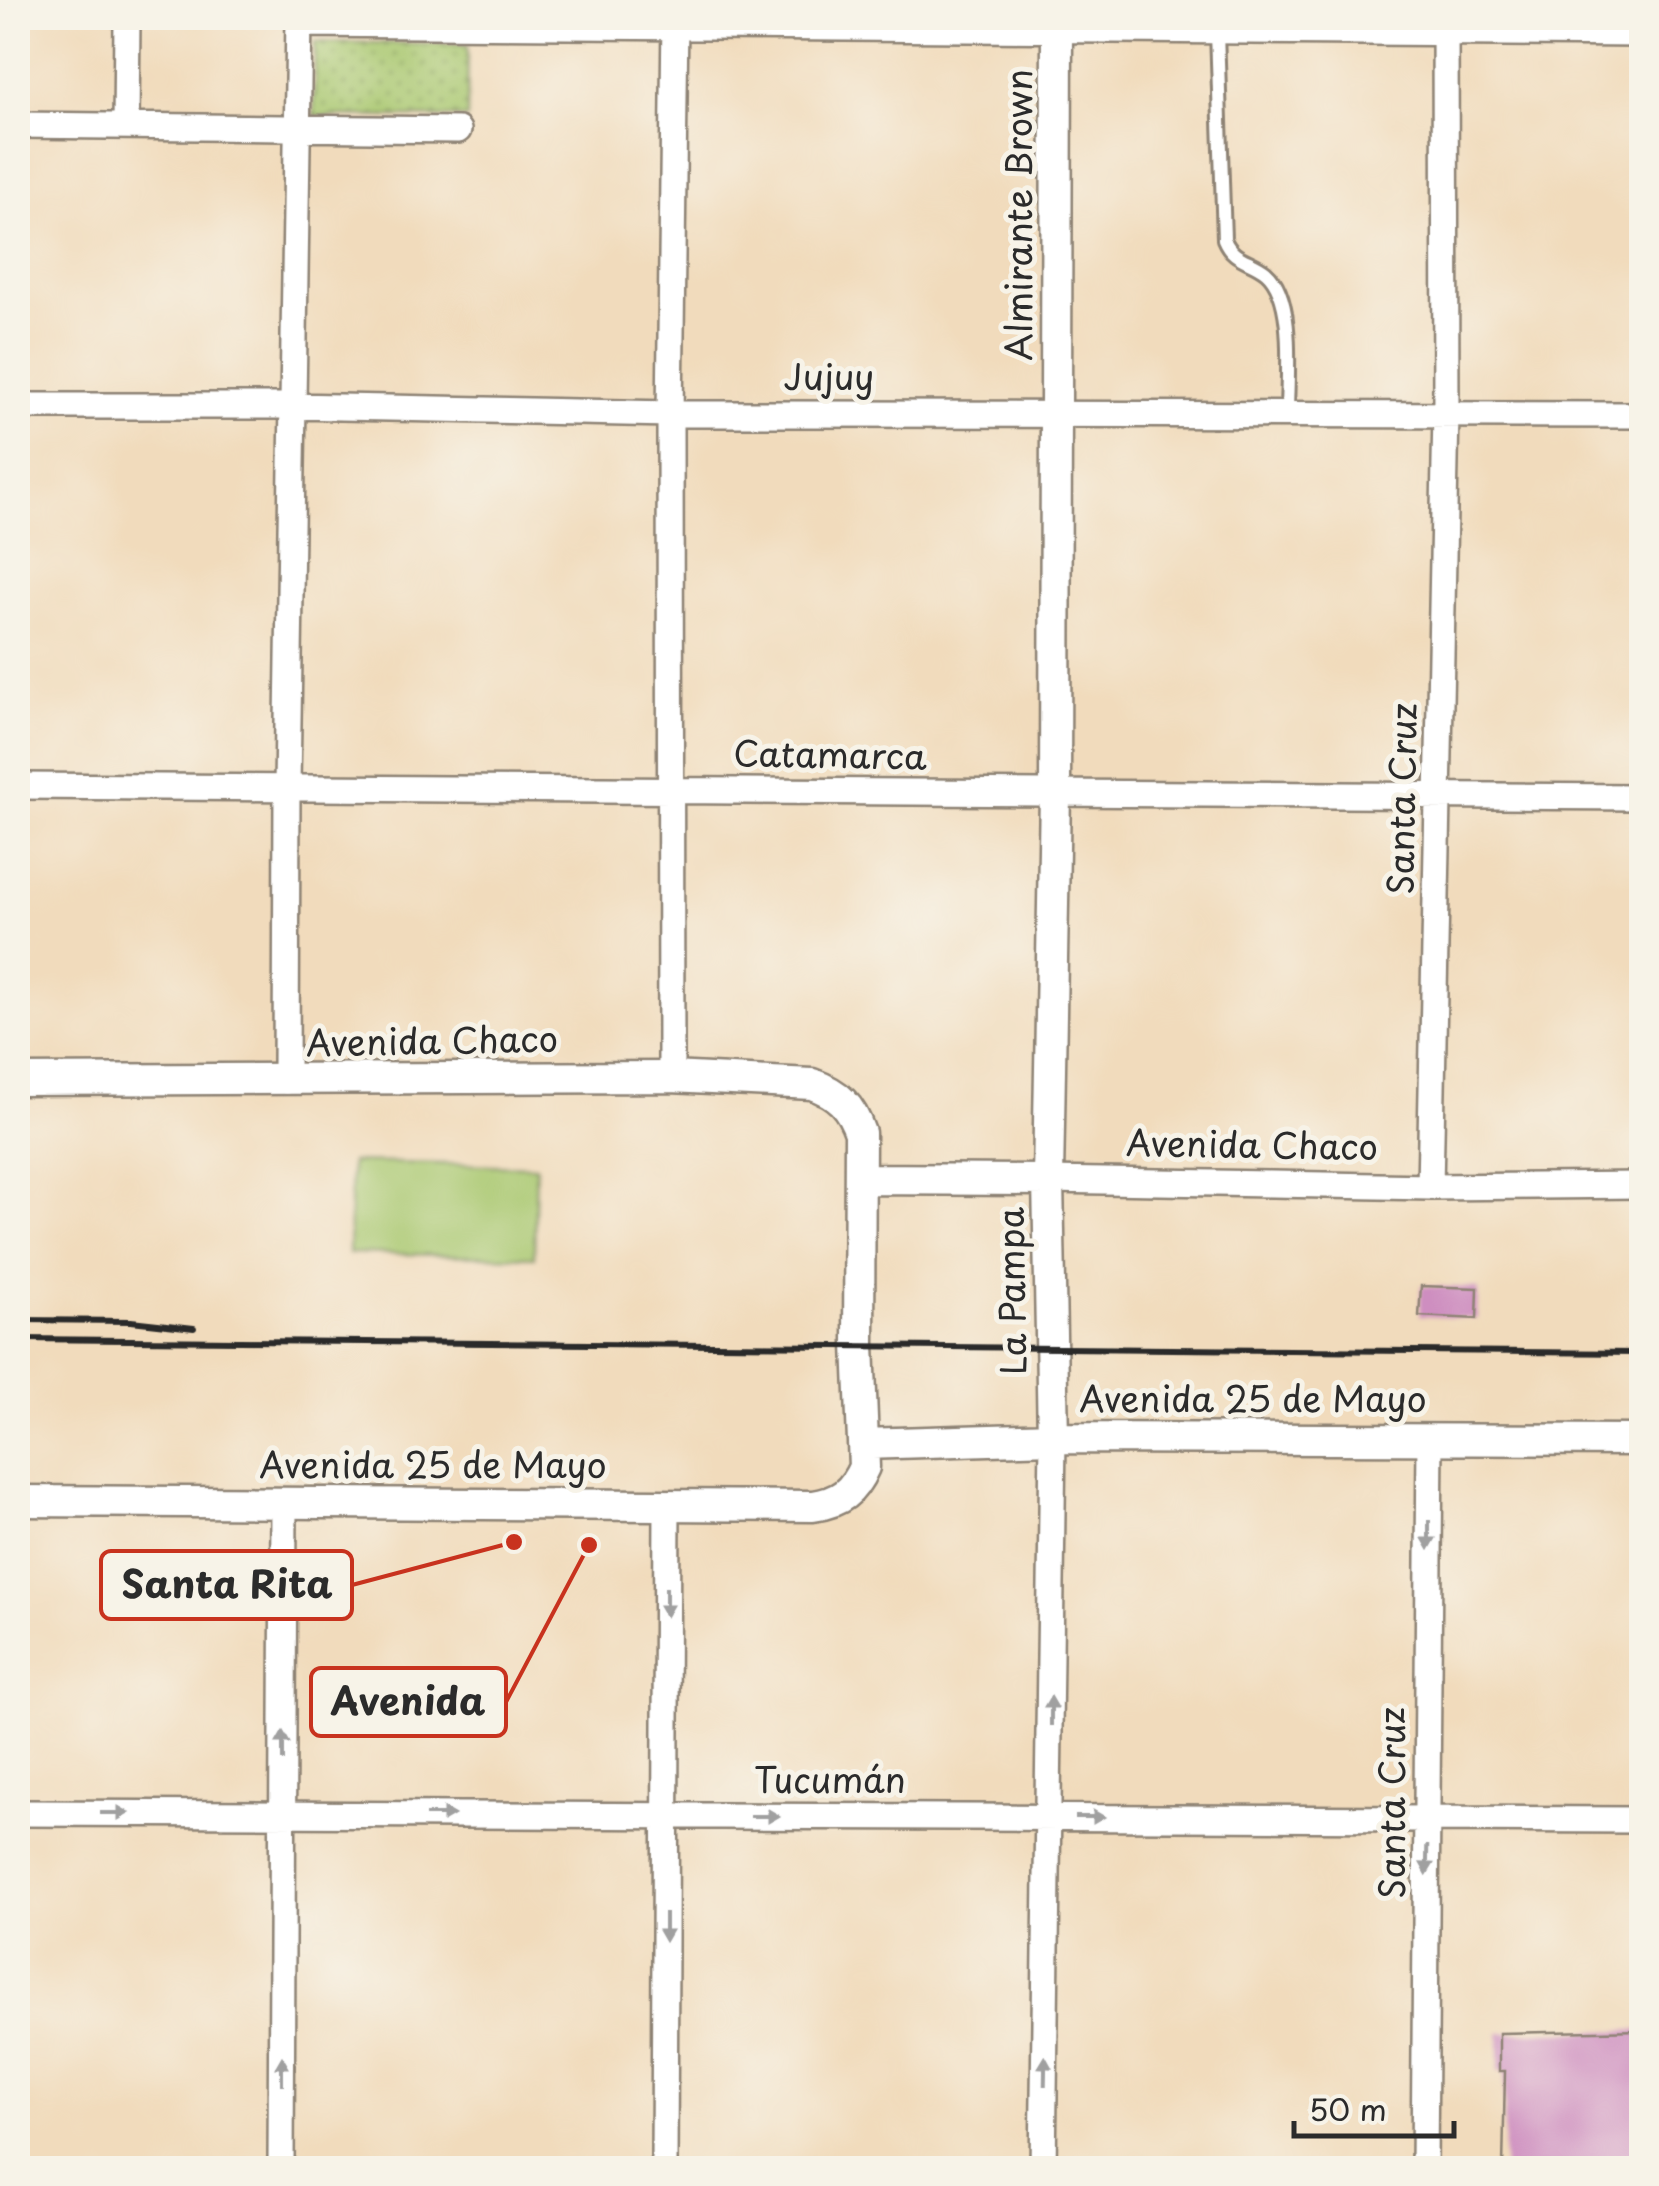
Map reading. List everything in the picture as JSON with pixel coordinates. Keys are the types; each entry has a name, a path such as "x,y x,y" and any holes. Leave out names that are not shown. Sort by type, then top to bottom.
{"street":[{"path":"126,126 127,18"},
{"path":"286,1081 299,21 1057,24 1217,32 1445,25 1642,34"},
{"path":"671,1078 670,414 675,23"},
{"name":"Almirante Brown","path":"1057,24 1058,412"},
{"name":"Santa Cruz","path":"1430,1187 1446,413 1445,25"},
{"path":"18,126 458,130"},
{"name":"Jujuy","path":"18,406 292,406 670,414 1642,414"},
{"name":"La Pampa","path":"1043,2168 1050,1817 1053,1438 1048,1180 1058,412"},
{"name":"Catamarca","path":"18,786 1642,797"},
{"name":"Avenida Chaco","path":"18,1080 671,1078 812,1084 844,1100 854,1115 860,1133 861,1179 1430,1187 1642,1185"},
{"path":"861,1179 859,1344 864,1444"},
{"name":"Avenida 25 de Mayo","path":"18,1501 813,1506 830,1504 846,1496 858,1483 864,1468 864,1444 1053,1438 1642,1440"},
{"name":"Santa Cruz","path":"1424,2168 1430,1438"},
{"path":"281,2168 284,1502"},
{"path":"664,2168 667,1504"},
{"name":"Tucumán","path":"18,1813 1642,1820"}],"lane":[{"path":"1217,32 1224,239 1228,250 1238,259 1266,272 1277,286 1286,309 1287,412"}],"green space":[{"path":"315,42 468,44 467,118 314,116"},
{"path":"351,1162 536,1166 534,1257 349,1253"}],"building":[{"path":"1421,1286 1478,1288 1477,1319 1419,1316"},
{"path":"1642,2030 1642,2168 1503,2168 1505,2071 1499,2071 1499,2033"}],"railway":[{"path":"18,1320 131,1321 194,1328"},
{"path":"18,1339 1642,1353"}],"place":[{"name":"Santa Rita","path":"514,1542"},
{"name":"Avenida","path":"589,1545"}]}
